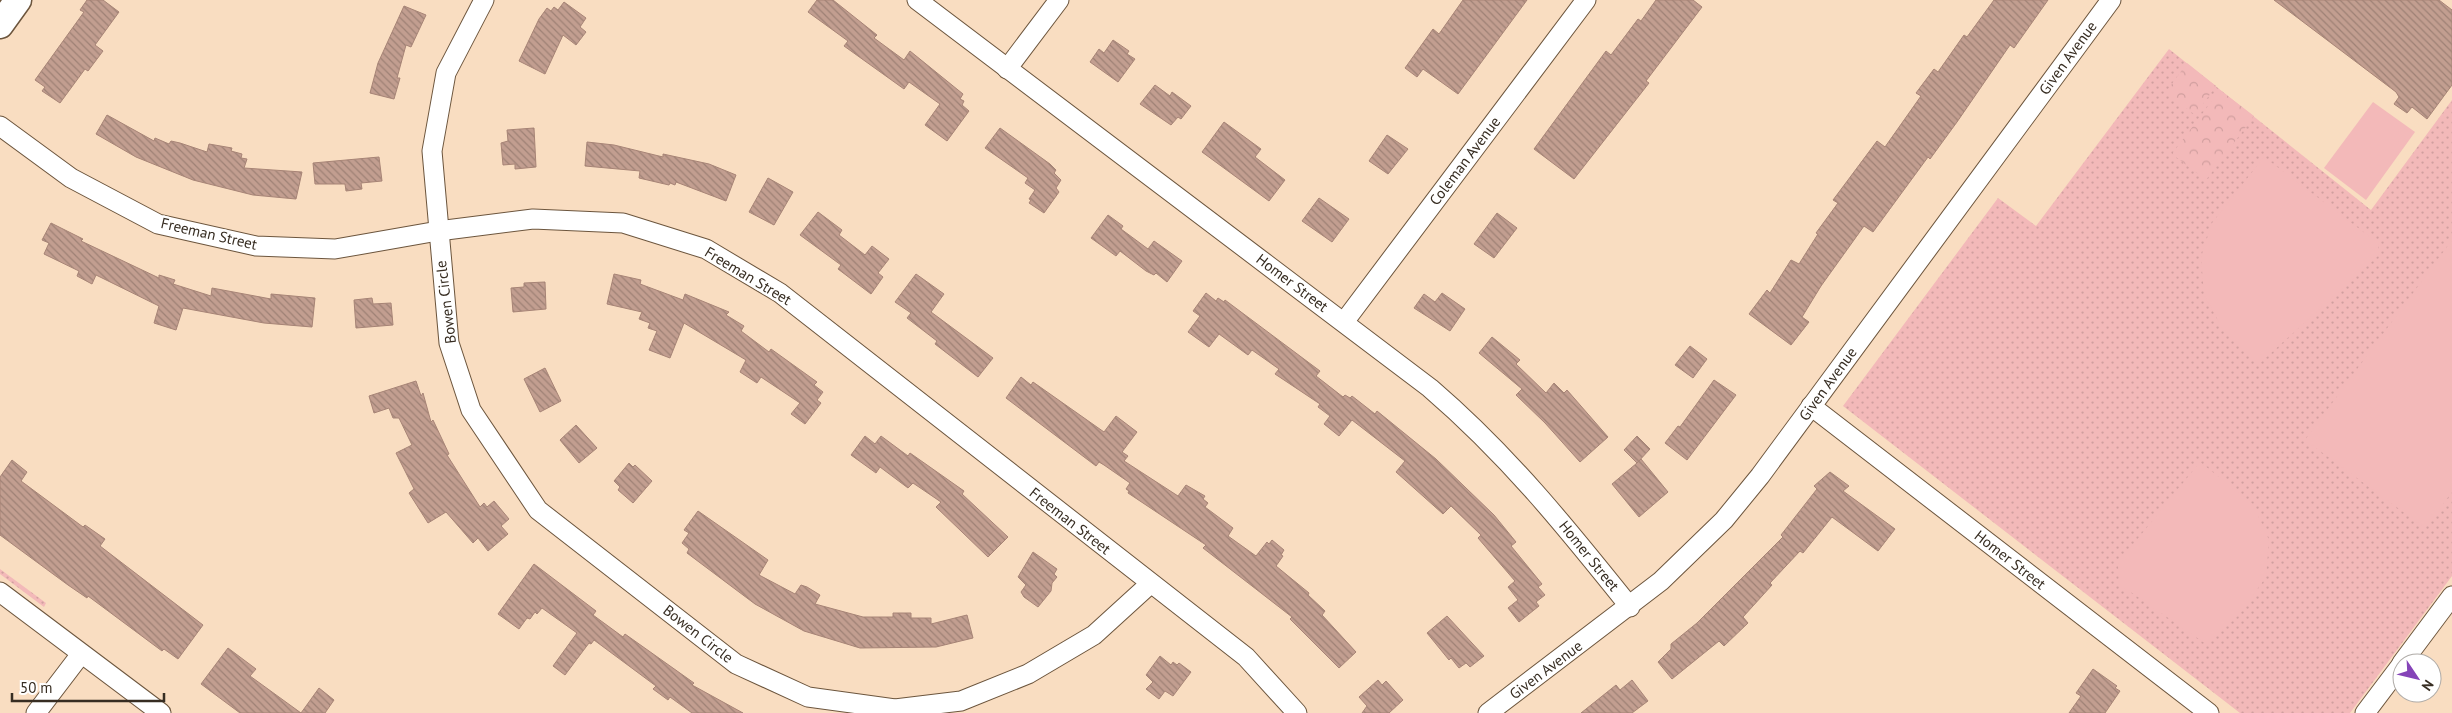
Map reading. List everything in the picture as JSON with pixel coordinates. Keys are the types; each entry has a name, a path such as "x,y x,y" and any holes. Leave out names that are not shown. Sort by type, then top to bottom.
{"street":[{"path":"0,25 18,0"},
{"name":"Bowen Circle","path":"484,0 446,73 432,151 449,343 471,410 538,510 736,664 808,697 895,711 961,701 1028,674 1094,635 1150,584"},
{"name":"Homer Street","path":"917,0 1430,388 1488,440 1527,481 1630,606"},
{"path":"1007,69 1059,0"},
{"name":"Coleman Avenue","path":"1344,322 1586,0"},
{"name":"Given Avenue","path":"1488,713 1630,606 1689,557 1724,520 1811,406 2111,0"},
{"name":"Freeman Street","path":"0,126 71,178 158,224 256,246 335,249 438,231 533,219 623,223 706,250 780,293 1150,584 1246,657 1297,713"},
{"name":"Homer Street","path":"1811,406 2197,710"},
{"path":"0,592 161,713"},
{"path":"2409,653 2452,596"},
{"path":"36,713 81,654"},
{"path":"2365,713 2392,677"}],"green space":[{"path":"2169,49 2371,210 2452,100 2452,576 2395,653 2392,653 2392,657 2350,713 2240,713 1843,406 1998,198 2036,226"},
{"path":"2187,63 2216,86 2195,115 2166,92"},
{"path":"2220,90 2254,116 2206,180 2172,154"},
{"path":"2373,102 2415,132 2366,200 2324,168"},
{"path":"2264,157 2378,243 2379,255 2260,363 2219,322 2204,295 2201,257 2212,223"},
{"path":"2452,240 2452,492 2425,528 2305,440"},
{"path":"2200,462 2253,504 2269,540 2266,577 2239,615 2206,644 2119,584 2118,563"},
{"path":"0,569 46,603 44,607 0,574"}],"building":[{"path":"87,0 103,0 119,12 95,45 103,51 88,71 85,69 60,103 42,91 45,87 35,80 84,12 80,10"},
{"path":"817,0 833,0 877,35 874,38 904,60 910,51 963,94 960,99 964,101 962,105 969,111 947,141 925,125 940,104 909,82 904,89 844,46 848,41 808,12"},
{"path":"1463,0 1527,0 1458,94 1423,69 1417,77 1405,68 1433,29 1439,34"},
{"path":"1656,0 1693,0 1702,7 1646,81 1649,83 1574,179 1534,149 1606,51 1611,55 1638,19 1641,21"},
{"path":"1994,0 2048,0 2014,48 2010,45 1930,159 1928,157 1873,232 1864,226 1821,286 1802,317 1809,322 1791,345 1749,314 1767,290 1770,293 1791,260 1799,264 1818,234 1816,233 1838,203 1833,200 1877,141 1885,147 1921,96 1916,93 1934,69 1938,72 1964,35 1967,37"},
{"path":"2274,0 2439,0 2452,10 2452,85 2427,119 2412,107 2407,113 2394,104 2399,97 2396,92"},
{"path":"564,2 586,18 580,27 586,32 576,45 563,35 545,74 519,61 539,19 547,8 551,11 554,7 558,10"},
{"path":"404,6 426,15 411,47 406,45 397,78 400,78 394,99 370,93 378,63"},
{"path":"1113,40 1129,51 1127,54 1135,59 1118,82 1090,62 1099,49 1104,53"},
{"path":"1155,85 1170,96 1172,92 1191,106 1181,119 1178,117 1171,125 1140,104"},
{"path":"107,115 154,141 155,138 169,144 171,141 207,152 209,144 232,148 231,151 242,154 241,158 247,159 244,168 302,172 296,199 253,195 193,180 136,157 96,134"},
{"path":"1224,122 1261,149 1255,157 1285,180 1269,201 1202,152"},
{"path":"534,128 536,167 515,169 515,164 503,165 501,143 508,141 507,130"},
{"path":"1000,128 1056,170 1054,173 1061,180 1056,188 1059,192 1044,213 1029,203 1031,200 1029,199 1035,190 1025,183 1028,178 985,148"},
{"path":"1387,135 1408,149 1388,174 1369,161"},
{"path":"587,142 614,145 663,157 663,154 709,164 736,175 726,201 676,182 675,185 670,183 669,185 639,178 640,171 585,166"},
{"path":"379,157 382,181 361,183 362,189 346,191 345,184 315,184 313,163"},
{"path":"768,178 793,192 774,225 749,212"},
{"path":"1319,198 1349,219 1332,242 1302,221"},
{"path":"818,212 842,230 839,235 865,255 872,246 889,259 878,273 883,277 871,294 838,269 841,265 800,235"},
{"path":"1497,213 1517,228 1494,258 1474,244"},
{"path":"1108,215 1123,226 1121,229 1148,249 1154,241 1182,261 1167,282 1156,273 1154,275 1146,271 1120,251 1116,256 1091,238"},
{"path":"51,223 83,239 81,241 159,278 159,275 175,280 173,284 211,296 212,288 271,299 271,294 315,298 312,327 264,323 183,308 176,330 154,323 159,306 96,275 92,284 77,276 79,271 44,254 49,243 42,240"},
{"path":"614,274 641,280 640,284 683,300 685,294 729,312 726,315 744,326 741,331 769,352 771,349 817,382 814,385 823,392 817,400 821,403 805,424 791,414 800,403 761,377 757,383 740,372 746,360 684,323 670,358 649,350 657,331 648,328 650,323 639,319 642,312 607,304"},
{"path":"916,274 944,294 931,312 993,358 978,377 935,344 937,341 907,318 911,313 895,302"},
{"path":"545,282 546,309 513,312 511,288 524,287 524,283"},
{"path":"1206,293 1216,301 1218,298 1224,302 1225,300 1320,371 1316,376 1343,397 1345,395 1350,398 1352,396 1375,414 1377,411 1436,459 1494,515 1516,542 1511,546 1542,584 1538,587 1545,595 1536,602 1539,606 1519,622 1508,608 1518,600 1508,587 1515,581 1478,538 1481,535 1451,506 1443,514 1396,472 1405,461 1352,420 1339,436 1324,424 1330,416 1318,407 1320,404 1275,374 1279,369 1252,350 1248,355 1219,334 1209,347 1188,332 1200,316 1193,311"},
{"path":"1442,293 1465,309 1450,331 1414,308 1424,294 1435,302"},
{"path":"372,298 373,304 391,303 393,325 356,328 354,300"},
{"path":"1492,337 1520,360 1516,364 1546,393 1554,383 1564,393 1567,390 1608,437 1580,462 1545,423 1516,395 1522,389 1479,353"},
{"path":"1690,346 1707,359 1693,378 1675,365"},
{"path":"545,368 561,401 540,412 524,379"},
{"path":"1021,377 1031,385 1033,382 1104,432 1116,416 1137,432 1122,452 1128,456 1124,461 1178,496 1186,485 1205,496 1203,499 1208,503 1205,507 1233,528 1228,536 1256,556 1267,542 1269,544 1272,540 1284,550 1281,555 1283,556 1276,566 1309,593 1308,595 1325,611 1322,615 1356,652 1339,668 1290,619 1292,617 1203,548 1206,545 1128,493 1129,491 1126,489 1130,483 1099,462 1096,466 1006,398"},
{"path":"1714,380 1736,395 1687,460 1665,443 1678,426 1680,427"},
{"path":"416,381 421,396 423,393 431,422 433,420 449,454 447,455 480,507 484,503 487,507 494,501 509,519 501,526 508,534 488,551 478,538 473,543 446,512 428,523 409,493 414,489 396,453 412,445 399,418 393,418 389,408 374,413 369,396"},
{"path":"576,425 597,448 579,463 560,440"},
{"path":"865,436 875,444 881,436 908,456 910,453 964,491 962,494 1008,537 988,557 936,507 941,502 913,483 908,488 880,467 876,473 851,455"},
{"path":"1637,436 1650,449 1637,463 1624,450"},
{"path":"1641,459 1668,492 1639,517 1612,484"},
{"path":"12,460 27,472 21,481 83,527 85,525 105,539 100,546 203,625 178,659 164,649 162,651 88,596 87,598 68,585 0,535 0,477"},
{"path":"629,463 633,467 635,465 652,481 633,503 618,490 620,487 614,481"},
{"path":"1830,472 1849,486 1843,491 1895,529 1878,551 1832,517 1803,553 1800,551 1770,583 1772,585 1743,617 1748,623 1724,646 1719,641 1672,679 1658,662 1671,649 1671,644 1697,623 1783,537 1781,535 1817,489 1814,486"},
{"path":"698,511 768,560 759,575 795,594 801,585 807,587 820,595 815,604 863,617 893,617 893,613 911,613 911,618 931,618 931,624 967,615 973,638 936,647 860,648 804,631 755,604 687,553 689,549 682,543 689,533 684,530"},
{"path":"1033,552 1057,569 1054,574 1057,577 1052,583 1051,591 1038,607 1024,597 1021,592 1026,585 1018,577"},
{"path":"534,564 596,611 593,615 623,637 625,634 694,683 692,685 743,713 692,713 670,697 668,700 653,689 656,686 594,640 591,644 589,643 565,675 553,666 577,633 542,608 537,614 535,612 530,619 527,618 519,629 498,614"},
{"path":"1447,616 1484,656 1470,667 1466,663 1459,668 1451,658 1449,660 1427,633"},
{"path":"228,648 256,669 250,676 301,713 240,713 201,684"},
{"path":"1160,656 1171,665 1173,662 1177,665 1179,663 1191,672 1173,696 1165,691 1159,699 1146,689 1153,682 1146,675"},
{"path":"2093,669 2117,686 2115,688 2120,691 2105,713 2069,713 2081,696 2076,693"},
{"path":"1378,680 1382,685 1386,681 1403,700 1389,713 1362,713 1367,706 1359,697"},
{"path":"1632,680 1648,701 1632,713 1581,713 1616,685 1620,690"},
{"path":"319,688 334,700 325,713 301,713"}]}
